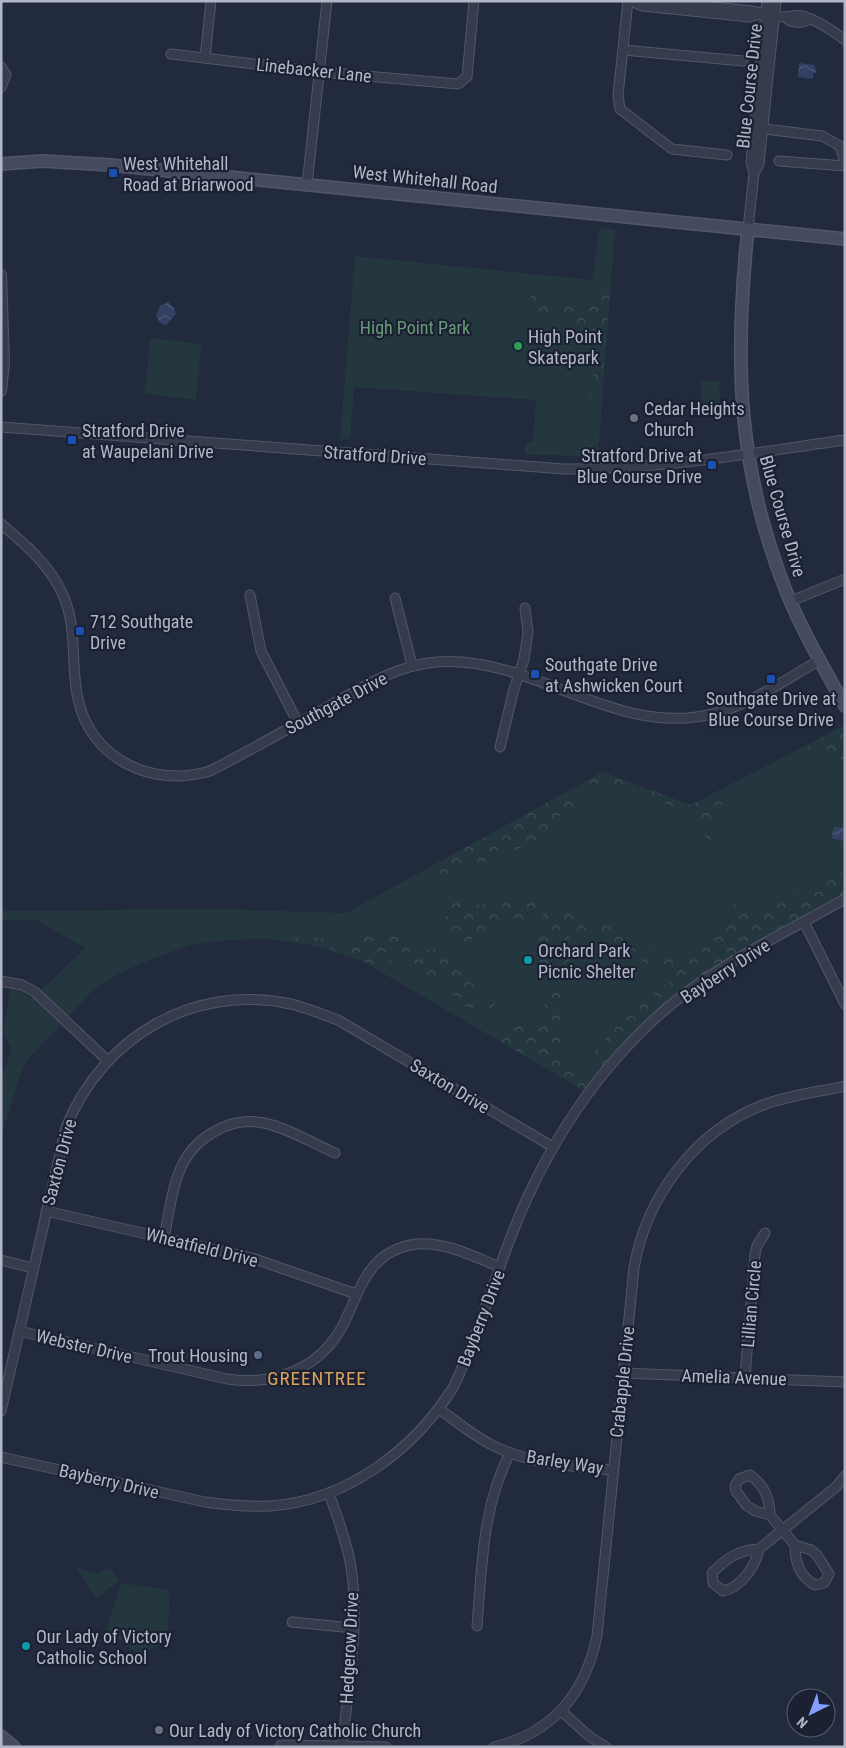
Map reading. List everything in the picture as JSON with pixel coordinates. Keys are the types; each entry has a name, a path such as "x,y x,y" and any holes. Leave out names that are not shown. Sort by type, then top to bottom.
{"main road":[{"name":"West Whitehall Road","path":"1,164 76,162 845,239"},
{"name":"Blue Course Drive","path":"748,229 742,285 739,346 741,404 748,453 768,538 791,601 845,706"},
{"path":"1,1736 14,1747"}],"street":[{"path":"205,58 211,1"},
{"path":"307,184 327,1"},
{"name":"Linebacker Lane","path":"171,54 320,72 458,84 467,77 474,1"},
{"path":"727,155 672,149 623,112 618,101 622,50 629,1 636,1 642,6 651,7 750,17 767,15"},
{"path":"655,1 752,11 785,17 789,15 804,16 808,20 821,24 845,40"},
{"name":"Blue Course Drive","path":"748,229 754,173 759,164 759,129 767,1"},
{"name":"Blue Course Drive","path":"767,15 776,1"},
{"path":"622,50 743,62"},
{"path":"1,67 6,74 1,87"},
{"path":"759,129 822,136 840,146 845,162"},
{"path":"779,161 845,166"},
{"path":"1,275 4,362 1,391"},
{"name":"Stratford Drive","path":"1,426 564,469 609,470 845,440"},
{"name":"Southgate Drive","path":"1,524 33,552 50,572 63,595 73,628 75,682 84,719 99,743 117,759 139,771 153,775 166,777 196,776 226,763 371,682 410,666 436,662 470,663 520,675 627,713 666,720 695,718 731,708 820,660"},
{"path":"791,601 845,578"},
{"path":"250,595 261,651 298,723"},
{"path":"395,598 406,644 404,649 410,666"},
{"path":"500,747 514,689 520,675 527,640 525,608"},
{"name":"Bayberry Drive","path":"1,1457 205,1502 239,1506 271,1506 329,1493 382,1464 403,1448 439,1409 464,1366 530,1192 570,1119 619,1055 659,1016 722,968 845,899"},
{"path":"804,922 845,1004"},
{"path":"1,981 22,985 35,992 107,1060"},
{"name":"Saxton Drive","path":"1,1411 2,1395 19,1331 66,1127 86,1087 107,1060 131,1039 154,1024 200,1006 248,1000 291,1004 338,1020 554,1147"},
{"name":"Crabapple Drive","path":"494,1747 528,1736 561,1711 585,1677 597,1636 633,1274 640,1241 660,1194 679,1167 712,1134 749,1111 779,1100 845,1086"},
{"path":"164,1237 179,1171 190,1151 216,1130 242,1122 265,1124 335,1153"},
{"name":"Wheatfield Drive","path":"46,1210 252,1258 356,1294"},
{"name":"Lillian Circle","path":"745,1377 756,1250 765,1233"},
{"name":"Webster Drive","path":"19,1331 227,1379 242,1381 271,1380 298,1370 320,1355 342,1327 356,1294 371,1269 394,1251 416,1244 440,1246 500,1267"},
{"path":"1,1260 33,1268"},
{"name":"Amelia Avenue","path":"622,1373 845,1382"},
{"name":"Barley Way","path":"439,1409 465,1429 510,1453 534,1460 613,1470"},
{"path":"477,1626 485,1530 498,1480 510,1453"},
{"path":"770,1515 755,1511 746,1505 736,1491 735,1486 739,1479 750,1475 756,1479 767,1494 770,1515 782,1530 795,1545 811,1550 825,1564 829,1574 824,1583 815,1585 801,1572 796,1564 795,1545"},
{"path":"759,1549 743,1550 729,1558 712,1573 713,1583 723,1591 734,1584 754,1565 759,1549 836,1487 845,1476"},
{"name":"Hedgerow Drive","path":"329,1493 351,1566 354,1628 342,1746"},
{"path":"292,1622 354,1628"},
{"path":"561,1711 588,1736 606,1747"},
{"path":"281,1745 386,1747"}],"green space":[{"name":"High Point Park","path":"599,228 615,229 598,457 525,454 525,444 533,441 536,400 354,387 350,439 340,439 355,256 593,280"},
{"path":"610,284 602,389 579,409 571,409 566,406 593,383 593,349 586,337 575,326 553,317 536,314 529,302 532,295 541,294 540,302 581,309 583,300 593,299"},
{"path":"150,338 201,344 196,400 145,394"},
{"path":"719,381 720,404 702,405 700,382"},
{"path":"845,725 845,894 709,969 652,1016 602,1067 583,1090 362,961 312,945 268,939 230,940 191,945 162,955 122,972 93,990 24,1064 1,1137 1,1079 12,1049 3,1032 11,987 33,998 85,948 36,920 1,920 1,911 214,909 346,913 603,772 691,805"},
{"path":"845,725 845,760 825,754 807,754 809,744"},
{"path":"603,772 691,805 724,788 727,792 711,828 717,850 683,810 620,786 607,788 590,796 584,782"},
{"path":"568,791 578,803 570,815 557,816 551,833 542,842 511,851 513,843 490,853 496,858 446,876 428,868"},
{"path":"841,872 845,872 845,894 709,969 666,1005 650,990 654,983 667,986 675,979 606,940 568,928 570,963 561,997 565,1042 562,1055 591,1081 583,1090 493,1037 506,1025 545,1020 544,1006 550,990 539,961 538,953 543,915 537,912 530,924 514,917 497,928 486,932 488,941 483,946 474,939 458,948 454,941 458,938 450,926 443,920 450,913 443,899 455,895 467,908 505,899 531,901 616,929 663,957 680,959 692,944 718,936 739,917 731,899 735,895 749,901 753,918"},
{"path":"368,931 386,932 425,951 445,946 467,972 470,982 479,989 474,1001 483,1008 490,995 498,1000 483,1015 455,1001 446,980 435,975 424,984 411,977 414,967 397,955 387,966 379,969 337,951 292,940 299,935 354,946"},
{"path":"644,995 660,1009 633,1034 597,1074 585,1062 616,1027 612,1023 623,1011 627,1014"},
{"path":"76,1568 97,1573 110,1568 119,1580 96,1599"},
{"path":"121,1583 170,1590 167,1642 138,1654 106,1629"}],"water":[{"path":"799,63 815,65 816,73 813,73 813,79 798,77"},
{"path":"168,302 174,308 176,314 166,325 160,323 156,316 160,306"},
{"path":"834,827 845,828 845,841 831,838"}],"place":[{"name":"West Whitehall Road at Briarwood","path":"113,173"},
{"name":"High Point Skatepark","path":"518,346"},
{"name":"Cedar Heights Church","path":"634,418"},
{"name":"Stratford Drive at Waupelani Drive","path":"72,440"},
{"name":"Stratford Drive at Blue Course Drive","path":"712,465"},
{"name":"712 Southgate Drive","path":"80,631"},
{"name":"Southgate Drive at Ashwicken Court","path":"535,674"},
{"name":"Southgate Drive at Blue Course Drive","path":"771,679"},
{"name":"Orchard Park Picnic Shelter","path":"528,960"},
{"name":"Trout Housing","path":"258,1355"},
{"name":"Our Lady of Victory Catholic School","path":"26,1646"},
{"name":"Our Lady of Victory Catholic Church","path":"159,1730"}],"district":[{"name":"GREENTREE","path":"317,1378"}]}
